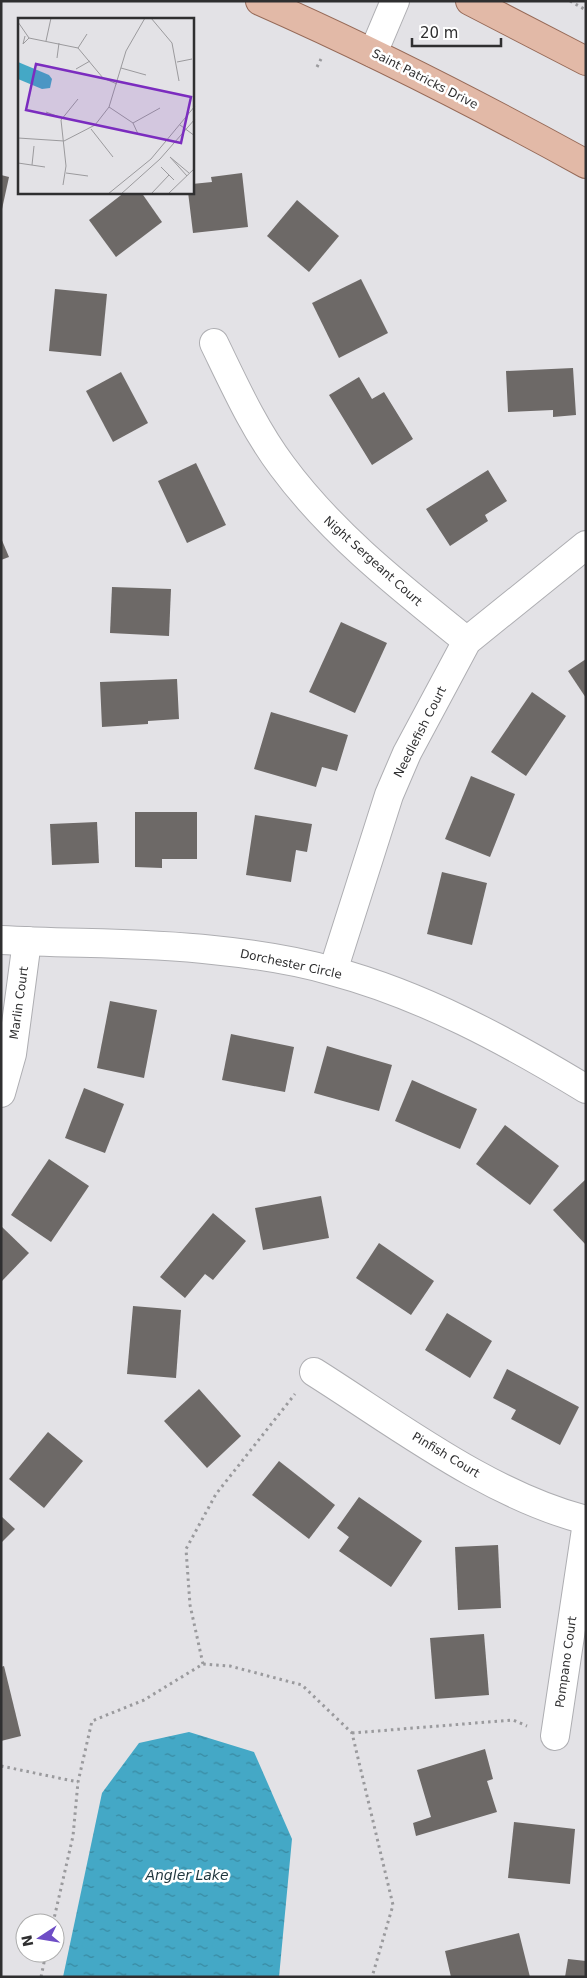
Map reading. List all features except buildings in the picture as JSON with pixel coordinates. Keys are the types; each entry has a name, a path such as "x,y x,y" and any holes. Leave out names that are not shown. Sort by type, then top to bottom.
{"main road":[{"name":"Saint Patricks Drive","path":"260,1 373,53 586,164"},
{"path":"470,1 586,61"}],"street":[{"path":"373,53 395,1"},
{"name":"Night Sergeant Court","path":"214,343 262,435 281,465 307,498 334,529 467,640"},
{"name":"Needlefish Court","path":"333,971 389,795 415,737 467,640 586,545"},
{"name":"Dorchester Circle","path":"14,941 167,946 213,950 259,956 333,971 390,991 456,1018 586,1089"},
{"name":"Marlin Court","path":"1,1093 12,1054 14,941"},
{"name":"Pinfish Court","path":"314,1372 482,1477 562,1514 586,1520"},
{"name":"Pompano Court","path":"555,1736 586,1529"}],"path":[{"path":"570,1 586,10"},
{"path":"203,1664 190,1605 186,1549 216,1494 278,1413 314,1372"},
{"path":"55,1913 73,1836 78,1782 92,1721 144,1700 203,1664 230,1666 302,1685 352,1734 393,1906 372,1977"},
{"path":"352,1734 514,1720 555,1736"},
{"path":"1,1766 78,1782"},
{"path":"41,1977 44,1963"}],"water":[{"name":"Angler Lake","path":"189,1732 254,1752 292,1839 279,1977 63,1977 102,1793 139,1743"}]}
